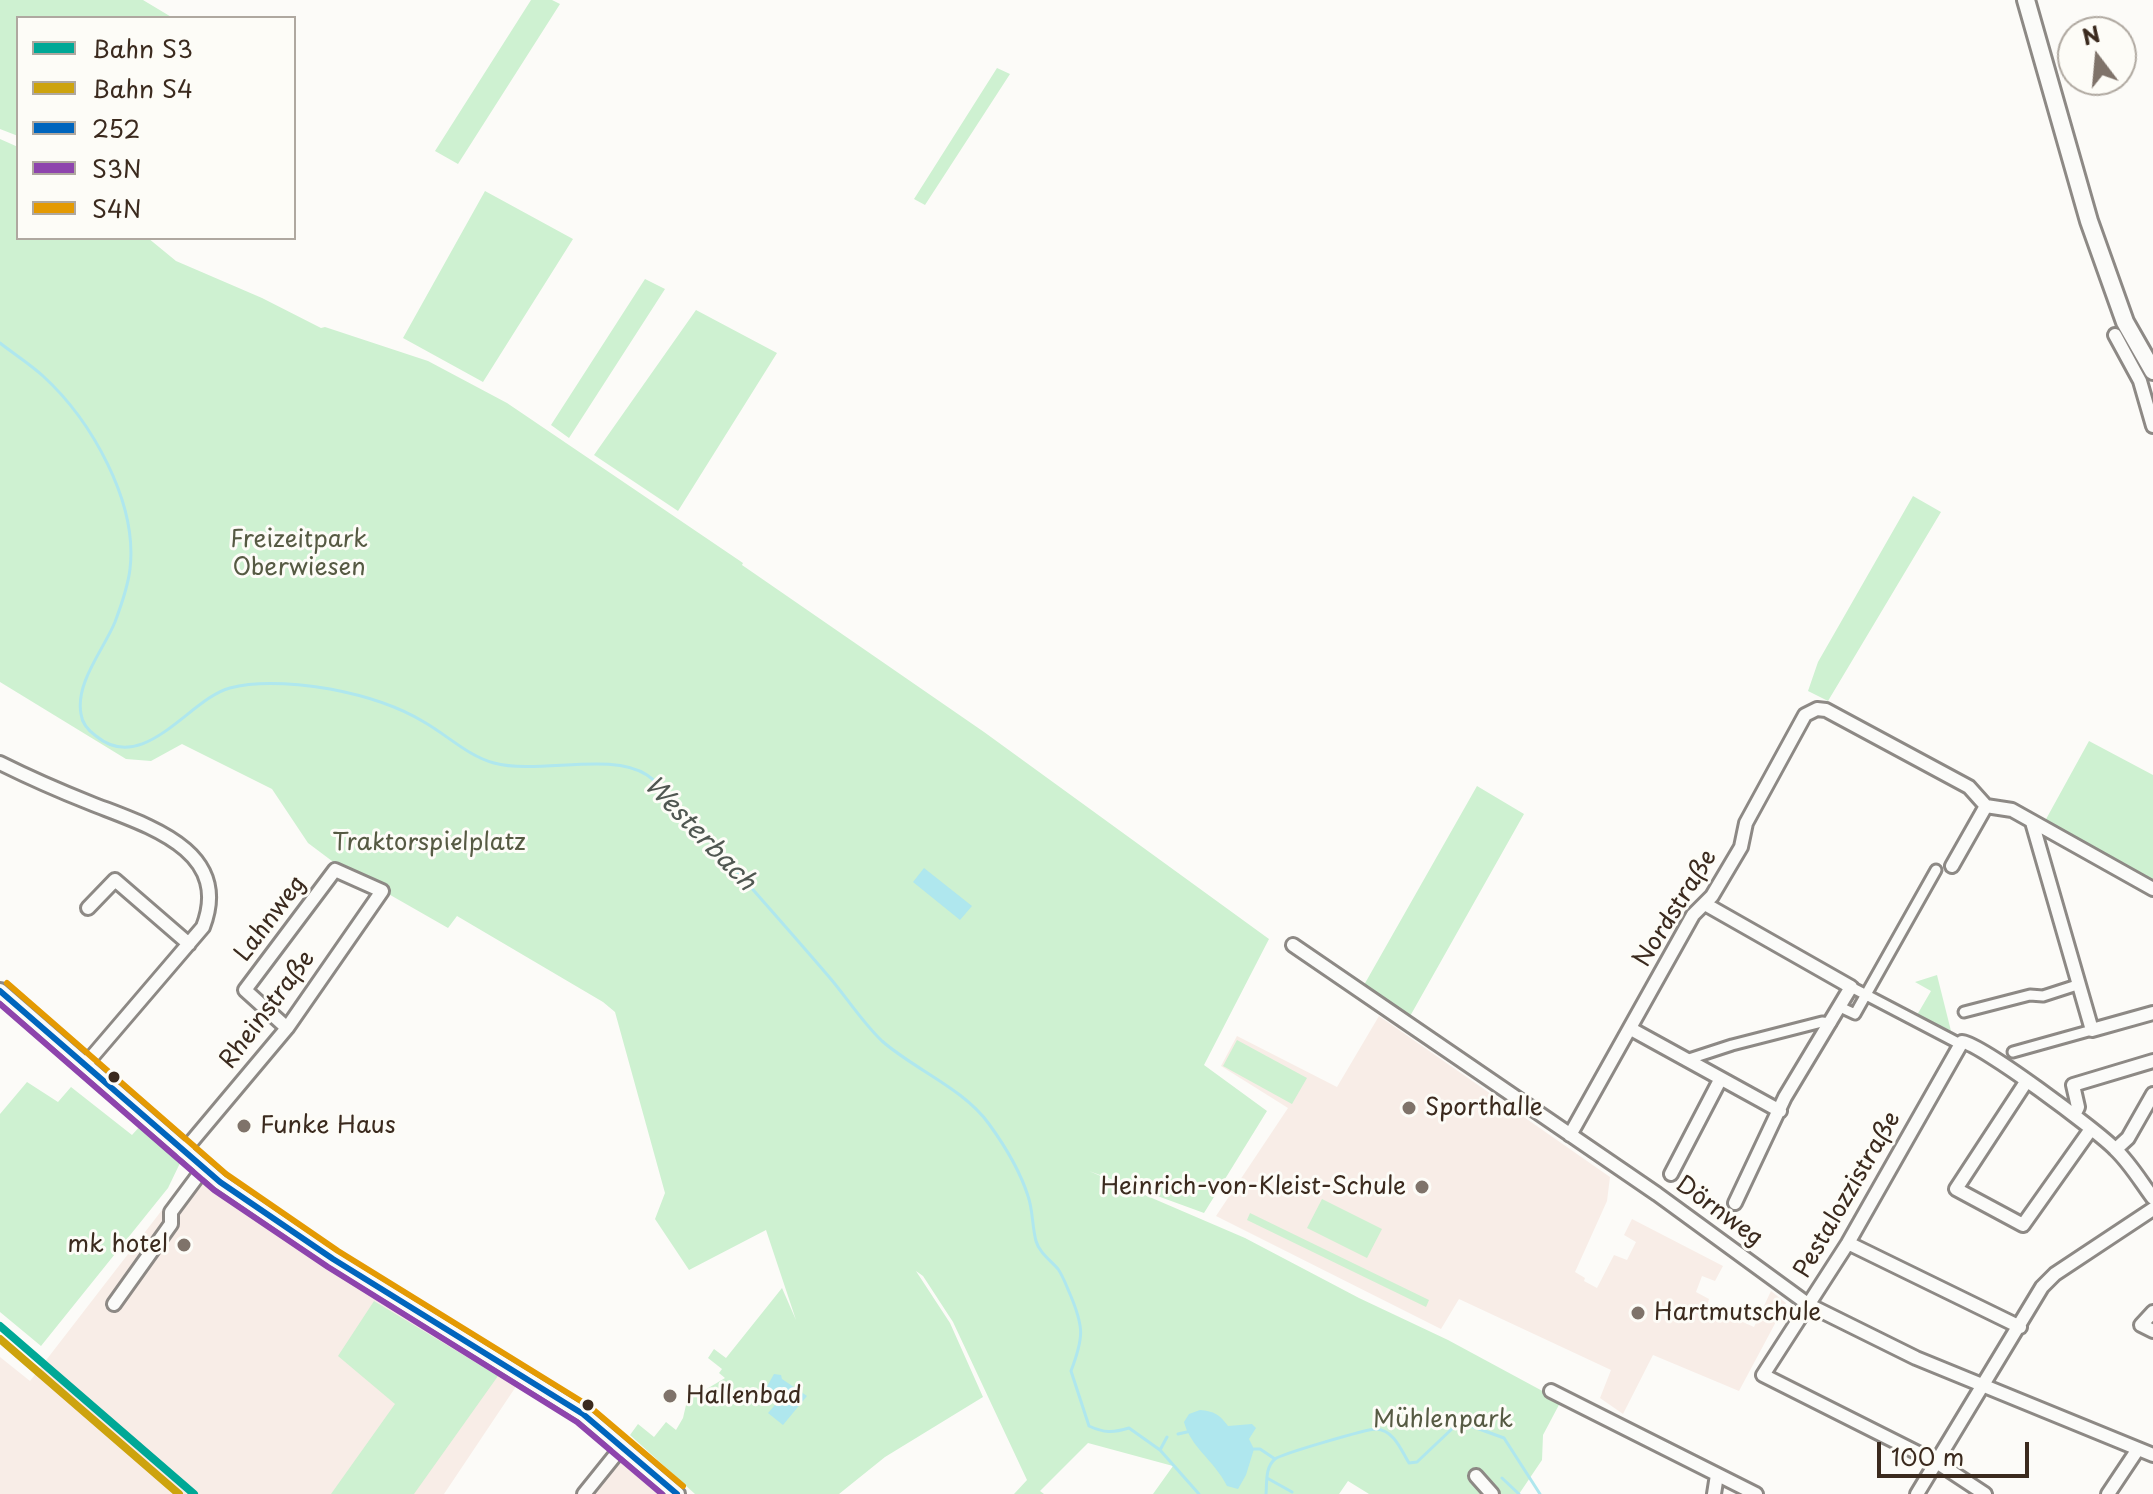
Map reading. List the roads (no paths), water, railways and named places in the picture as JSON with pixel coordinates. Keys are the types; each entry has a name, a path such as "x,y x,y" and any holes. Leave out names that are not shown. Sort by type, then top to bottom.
{"main road":[{"path":"2026,0 2089,221 2125,322 2153,371"}],"street":[{"path":"2115,335 2140,381 2153,426"},
{"name":"Nordstraße","path":"1570,1135 1693,915 1705,904 1741,847 1746,823 1805,715 1817,709 1826,710 1965,784 1976,792 1986,806"},
{"path":"0,763 33,780 150,826 188,849 204,873 211,906 203,927 85,1065"},
{"path":"1952,866 1986,806 2012,810 2153,889"},
{"path":"2032,822 2092,1030"},
{"name":"Lahnweg","path":"287,1028 245,990 335,870 382,891"},
{"path":"1840,1007 1855,1014 1936,870"},
{"path":"88,908 115,880 189,944"},
{"name":"Rheinstraße","path":"183,1152 287,1028 382,891"},
{"path":"1705,904 1851,987 1965,1043 2026,1082 2116,1149 2153,1198"},
{"name":"Dörnweg","path":"1293,945 1711,1232 1809,1305 1916,1358 2153,1455"},
{"path":"1964,1012 2030,995 2043,996 2077,985"},
{"path":"1735,1203 1785,1097 1851,987"},
{"path":"0,991 183,1152 245,1201 583,1414 677,1494"},
{"path":"2013,1052 2153,1013"},
{"path":"1686,1060 1822,1022 1831,1023"},
{"path":"1631,1029 1780,1111"},
{"name":"Pestalozzistraße","path":"1938,1463 1763,1375 1848,1243 1965,1043"},
{"path":"2074,1115 2078,1107 2073,1085 2153,1061"},
{"path":"1671,1174 1720,1080"},
{"path":"2026,1082 1956,1189 2023,1225 2091,1129"},
{"path":"2116,1149 2128,1138 2153,1094"},
{"path":"114,1304 171,1224 171,1212 203,1169"},
{"path":"1917,1494 2042,1287 2055,1274 2153,1209"},
{"path":"1848,1243 2020,1327"},
{"path":"2153,1312 2141,1325 2153,1331"},
{"path":"1551,1391 1756,1494"},
{"path":"584,1494 621,1448"},
{"path":"2108,1494 2138,1449"},
{"path":"1938,1463 1985,1494"},
{"path":"1714,1494 1717,1475"},
{"path":"1476,1476 1492,1494"}],"water":[{"path":"924,868 972,906 960,920 913,882"},
{"path":"774,1374 781,1375 782,1379 807,1396 783,1425 768,1413 781,1398 780,1392 776,1392 768,1403 761,1397"},
{"path":"1200,1410 1216,1414 1228,1426 1252,1424 1256,1428 1249,1439 1254,1449 1238,1489 1227,1486 1187,1431 1184,1422 1189,1414"}],"waterway":[{"name":"Westerbach","path":"0,343 43,376 78,415 108,464 127,517 131,543 126,589 115,622 82,690 82,717 91,732 114,746 132,747 166,731 199,705 230,688 267,683 293,684 342,691 390,706 494,763 531,767 614,765 647,775 670,795 875,1034 966,1100 989,1124 1012,1159 1025,1187 1037,1245 1060,1272 1078,1315 1081,1332 1071,1371 1089,1426 1109,1432 1129,1428 1160,1450 1199,1494"},
{"name":"Westerbach","path":"1266,1494 1267,1475 1272,1462 1292,1452 1376,1429 1392,1437 1409,1463 1417,1462 1455,1426 1468,1425 1504,1438 1540,1494"},
{"path":"1178,1434 1187,1432"},
{"path":"1160,1450 1167,1437"},
{"path":"1254,1449 1260,1449 1275,1459"},
{"path":"1267,1478 1292,1492"},
{"path":"1502,1478 1519,1494"}],"rail line":[{"name":"S3","path":"0,1326 194,1494"},
{"name":"S4","path":"0,1339 179,1494"}],"place":[{"name":"Sporthalle","path":"1409,1108"},
{"name":"Funke Haus","path":"244,1126"},
{"name":"Heinrich-von-Kleist-Schule","path":"1422,1187"},
{"name":"mk hotel","path":"184,1245"},
{"name":"Hartmutschule","path":"1638,1313"},
{"name":"Hallenbad","path":"670,1396"}],"park label":[{"name":"Freizeitpark Oberwiesen","path":"299,554"},
{"name":"Traktorspielplatz","path":"429,843"},
{"name":"Mühlenpark","path":"1443,1420"}]}
